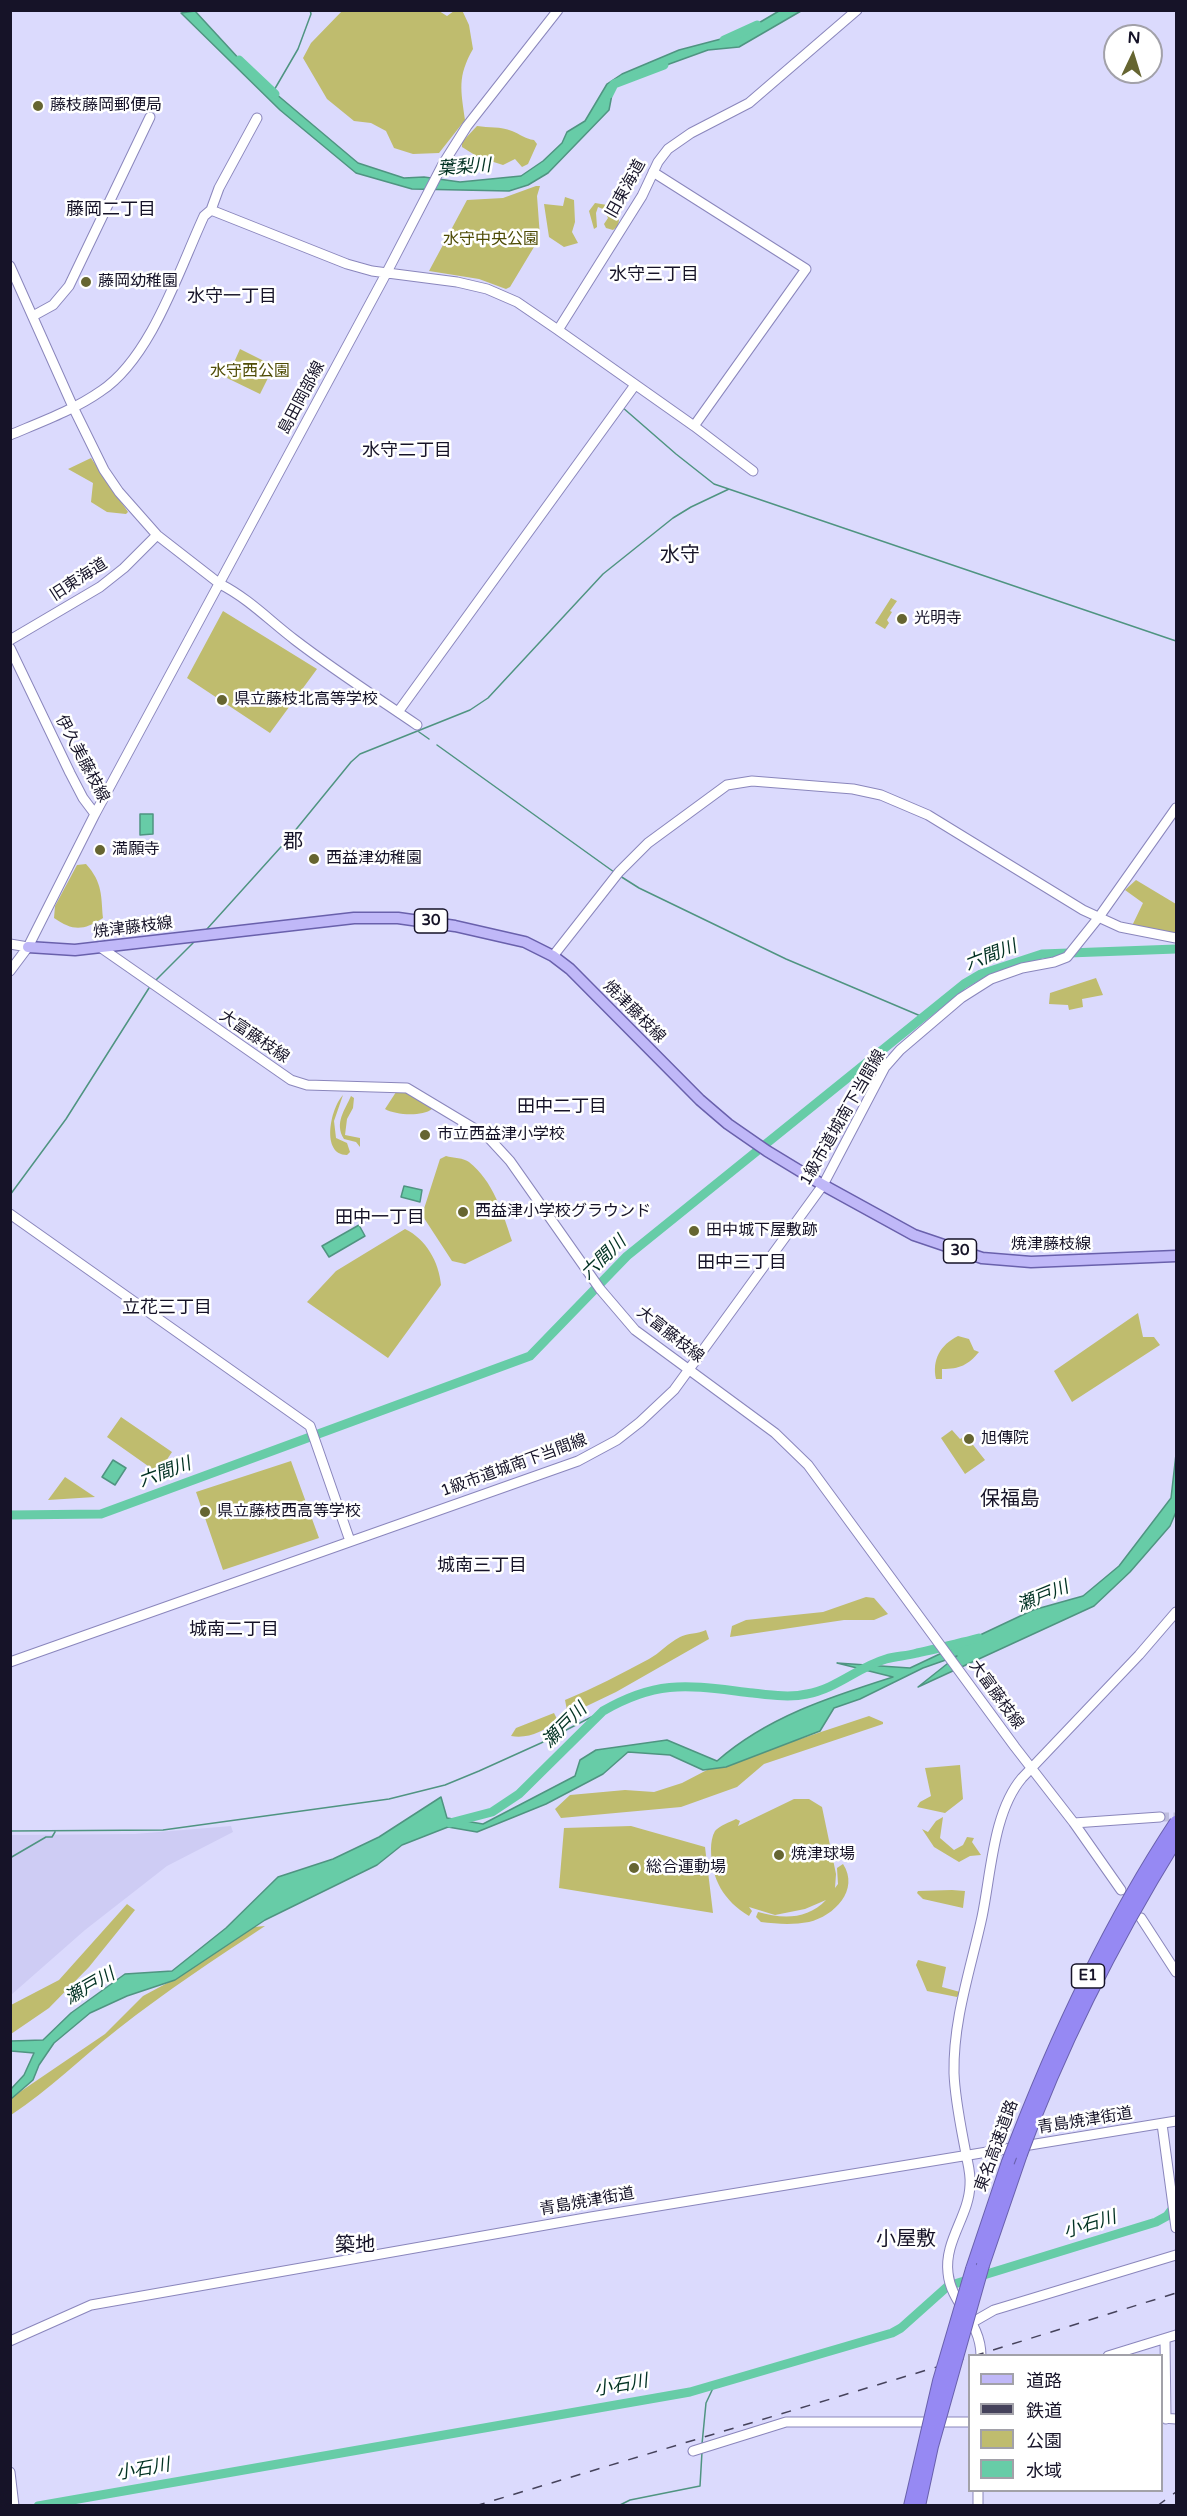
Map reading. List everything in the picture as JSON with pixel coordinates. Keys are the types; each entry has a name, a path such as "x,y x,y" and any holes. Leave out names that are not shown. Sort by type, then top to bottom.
{"highway":[{"name":"東名高速道路","path":"909,2505 939,2381 977,2267 1008,2162 1043,2073 1086,1982 1132,1893 1176,1822"},
{"name":"東名高速道路","path":"919,2505 977,2267 1048,2086 1087,2001 1125,1927 1176,1840"}],"main road":[{"name":"焼津藤枝線","path":"28,947 75,950 354,918 390,917 435,922 494,933 525,942 553,956 570,969 700,1100 728,1124 823,1185 914,1235 982,1258 1031,1262 1176,1256"}],"street":[{"name":"島田岡部線","path":"95,814 387,272 441,167 467,126 558,10"},
{"name":"旧東海道","path":"558,330 642,196 653,172 669,148 691,133 738,110 754,99 857,10"},
{"path":"33,316 53,305 69,286 150,117"},
{"path":"10,435 73,407 102,391 134,360 154,327 204,216 211,210 219,188 257,118"},
{"path":"653,172 806,269 694,426"},
{"path":"211,210 347,264 468,284 506,297 558,330 694,426 753,471"},
{"path":"10,266 104,470 119,492 157,535 220,584 231,589 295,640 417,725"},
{"path":"398,712 635,385"},
{"name":"旧東海道","path":"10,640 100,587 124,568 157,535"},
{"name":"伊久美藤枝線","path":"10,648 74,782 95,814 28,947 10,971"},
{"path":"553,956 616,875 648,843 727,785 752,781 801,783 870,792 928,815 1067,901 1120,927 1176,938"},
{"name":"1級市道城南下当間線","path":"10,1662 578,1461 599,1450 640,1422 664,1402 689,1371 823,1185 885,1068 900,1050 961,998 991,979 1022,968 1067,957 1100,916 1176,807"},
{"path":"10,944 28,947"},
{"name":"大富藤枝線","path":"100,947 291,1080 307,1085 407,1088 487,1136 510,1161 598,1285 635,1330 775,1432 808,1464 1121,1890"},
{"path":"10,1214 310,1428 350,1541"},
{"path":"981,2354 979,2336 973,2322 953,2292 947,2264 949,2250 970,2188 954,2072 958,2023 1001,1817 1015,1787 1176,1612"},
{"path":"1074,1823 1160,1817"},
{"path":"1141,1918 1176,1972"},
{"name":"青島焼津街道","path":"10,2341 92,2305 557,2223 1176,2121"},
{"path":"1162,2124 1176,2228"},
{"path":"973,2322 994,2310 1176,2255"},
{"path":"1111,2354 1176,2335"},
{"path":"1165,2338 1164,2418 1176,2419"},
{"path":"693,2451 786,2422 968,2422"},
{"path":"10,2472 14,2505"}],"shaded area":[{"path":"231,1826 233,1832 167,1866 85,1930 11,1995 11,1835 135,1834"}],"green space":[{"path":"343,10 439,11 447,16 454,11 462,10 469,25 473,49 464,68 461,84 465,120 439,153 413,154 394,148 386,131 371,123 354,121 327,99 303,58 311,43"},
{"path":"477,126 508,129 534,140 537,144 528,164 522,167 515,159 503,165 478,157 462,147 462,142"},
{"name":"水守中央公園","path":"540,186 537,196 540,237 510,287 506,289 479,279 429,271 467,200 503,198"},
{"path":"565,197 574,200 575,222 572,232 578,243 564,247 549,237 544,204 563,206"},
{"path":"595,203 607,205 619,220 618,226 613,230 606,228 604,224 608,218 603,209 598,207 597,227 594,229 589,211"},
{"name":"水守西公園","path":"240,349 274,366 260,394 227,378"},
{"path":"91,458 128,512 126,514 107,512 91,502 93,483 68,469"},
{"path":"891,598 897,601 890,611 892,612 887,620 889,623 885,629 875,623"},
{"path":"223,611 317,669 270,733 187,678"},
{"path":"86,864 96,877 103,918 78,928 54,918 55,906 77,865"},
{"path":"1136,880 1176,904 1176,934 1131,928 1143,903 1125,890"},
{"path":"1096,978 1103,995 1082,999 1083,1007 1069,1010 1068,1005 1049,1004 1050,993"},
{"path":"398,1089 432,1106 432,1109 428,1112 408,1114 385,1109"},
{"path":"343,1095 334,1121 336,1138 347,1143 350,1152 347,1155 339,1153 334,1148 330,1130 334,1110"},
{"path":"351,1096 354,1098 353,1108 347,1119 345,1135 360,1138 360,1147 356,1142 344,1139 340,1128 340,1122"},
{"name":"西益津小学校グラウンド","path":"446,1156 467,1161 485,1178 501,1209 512,1241 465,1264 452,1261 422,1215 440,1159"},
{"path":"405,1229 419,1239 430,1252 440,1276 441,1285 388,1358 307,1302 336,1271"},
{"path":"1138,1313 1143,1337 1154,1337 1160,1345 1072,1402 1054,1371"},
{"path":"958,1336 969,1339 974,1350 979,1352 963,1365 942,1369 942,1379 936,1379 936,1359 946,1344"},
{"path":"121,1417 172,1452 158,1473 107,1437"},
{"path":"952,1430 960,1439 966,1436 985,1460 965,1474 941,1438"},
{"path":"291,1461 319,1538 223,1570 196,1492"},
{"path":"65,1477 95,1497 48,1500"},
{"path":"866,1597 874,1598 888,1614 874,1620 844,1620 730,1637 732,1626 746,1620 823,1612"},
{"path":"706,1630 709,1639 616,1692 568,1715 565,1700 649,1659 680,1637"},
{"path":"554,1713 558,1721 547,1728 530,1735 511,1736 516,1728"},
{"path":"869,1716 883,1724 764,1764 737,1787 681,1807 561,1818 555,1809 570,1795 625,1790 654,1792 682,1783 707,1770"},
{"path":"960,1765 963,1799 945,1813 917,1807 920,1802 931,1796 925,1768"},
{"name":"焼津球場","path":"794,1799 809,1799 822,1807 836,1874 835,1888 838,1884 837,1868 843,1864 848,1883 846,1892 842,1901 835,1908 818,1919 797,1924 761,1922 756,1917 758,1912 785,1917 794,1916 819,1907 826,1900 805,1909 775,1915 749,1907 752,1911 749,1916 726,1896 716,1879 712,1860 712,1837 717,1829 736,1819 740,1821 738,1826"},
{"path":"943,1817 940,1838 954,1850 963,1845 967,1837 974,1838 972,1842 981,1855 970,1856 959,1862 934,1847 922,1829 928,1832 936,1821"},
{"name":"総合運動場","path":"631,1826 705,1847 713,1913 559,1888 564,1828"},
{"path":"918,1891 965,1891 963,1908 923,1899 917,1893"},
{"path":"127,1904 135,1910 89,1967 49,2008 11,2034 11,2005 59,1980"},
{"path":"265,1926 136,2015 39,2095 11,2115 11,2098 105,2034 143,1996 171,1981 254,1927"},
{"path":"918,1960 946,1967 942,1987 960,1992 957,1997 927,1991 916,1965"}],"water":[{"path":"195,11 269,88 358,163 404,178 424,177 460,182 521,176 543,161 562,143 567,132 585,121 607,84 622,74 679,50 740,34 779,11 801,11 739,47 708,50 614,84 609,110 548,173 528,185 509,191 412,189 356,173 280,110 181,13"},
{"path":"140,814 153,814 153,834 140,835"},
{"path":"404,1186 422,1190 420,1202 401,1197"},
{"path":"359,1225 365,1236 329,1257 322,1246"},
{"path":"1176,1454 1176,1512 1170,1526 1130,1572 1094,1606 918,1687 957,1656 923,1668 860,1699 834,1708 820,1731 726,1767 703,1770 670,1755 628,1752 603,1774 546,1804 477,1832 448,1827 402,1845 377,1865 265,1920 175,1980 127,1996 90,2013 54,2043 39,2065 33,2080 11,2099 11,2089 24,2075 34,2053 11,2051 11,2041 43,2040 71,2013 125,1974 172,1971 226,1928 278,1877 333,1859 379,1837 441,1797 447,1818 483,1824 575,1776 580,1760 596,1750 667,1740 717,1761 736,1746 778,1720 846,1692 893,1677 837,1663 910,1668 1033,1610 1083,1596 1119,1566 1171,1498"},
{"path":"113,1460 126,1468 115,1485 102,1477"}],"waterway":[{"path":"273,92 298,49 311,14 310,10"},
{"name":"葉梨川","path":"724,40 757,25"},
{"name":"葉梨川","path":"239,60 275,94"},
{"name":"葉梨川","path":"609,94 614,84 664,65"},
{"path":"622,407 714,484 1176,641"},
{"path":"207,929 289,838 360,754 470,710 488,698 603,574 673,518 729,489"},
{"path":"419,732 429,739"},
{"path":"437,745 614,872"},
{"path":"620,876 639,888 786,959 923,1017"},
{"path":"155,981 194,942"},
{"name":"六間川","path":"10,1515 101,1514 530,1356 627,1256 964,984 981,974 1042,954 1176,949"},
{"path":"10,1195 66,1119 149,988"},
{"name":"瀬戸川","path":"450,1823 492,1812 519,1794 603,1711 642,1693 659,1689 693,1687 773,1695 800,1695 828,1688 886,1659 979,1638"},
{"path":"10,1831 163,1830 389,1799 445,1785 541,1743 603,1711"},
{"path":"10,1858 46,1837 52,1837 55,1832"},
{"name":"小石川","path":"38,2506 690,2392 892,2333 901,2328 948,2286 1156,2222 1167,2216 1176,2204"},
{"path":"702,2444 706,2403 714,2386"},
{"path":"618,2506 630,2500 700,2486 702,2452"}],"tunnel":[{"path":"1160,1817 1176,1817"}],"railway":[{"path":"980,2354 1176,2293"},
{"path":"475,2506 968,2358"},
{"path":"1157,2506 1176,2492"}],"place":[{"name":"藤枝藤岡郵便局","path":"38,106"},
{"name":"藤岡幼稚園","path":"86,282"},
{"name":"光明寺","path":"902,619"},
{"name":"県立藤枝北高等学校","path":"222,700"},
{"name":"満願寺","path":"100,850"},
{"name":"西益津幼稚園","path":"314,859"},
{"name":"市立西益津小学校","path":"425,1135"},
{"name":"西益津小学校グラウンド","path":"463,1212"},
{"name":"田中城下屋敷跡","path":"694,1231"},
{"name":"旭傳院","path":"969,1439"},
{"name":"県立藤枝西高等学校","path":"205,1512"},
{"name":"焼津球場","path":"779,1855"},
{"name":"総合運動場","path":"634,1868"}],"district":[{"name":"藤岡二丁目","path":"111,210"},
{"name":"水守三丁目","path":"654,275"},
{"name":"水守一丁目","path":"232,297"},
{"name":"水守二丁目","path":"407,451"},
{"name":"水守","path":"680,556"},
{"name":"郡","path":"293,843"},
{"name":"田中二丁目","path":"562,1107"},
{"name":"田中一丁目","path":"380,1218"},
{"name":"田中三丁目","path":"742,1263"},
{"name":"立花三丁目","path":"167,1308"},
{"name":"保福島","path":"1010,1500"},
{"name":"城南三丁目","path":"482,1566"},
{"name":"城南二丁目","path":"234,1630"},
{"name":"小屋敷","path":"906,2240"},
{"name":"築地","path":"355,2246"}]}
